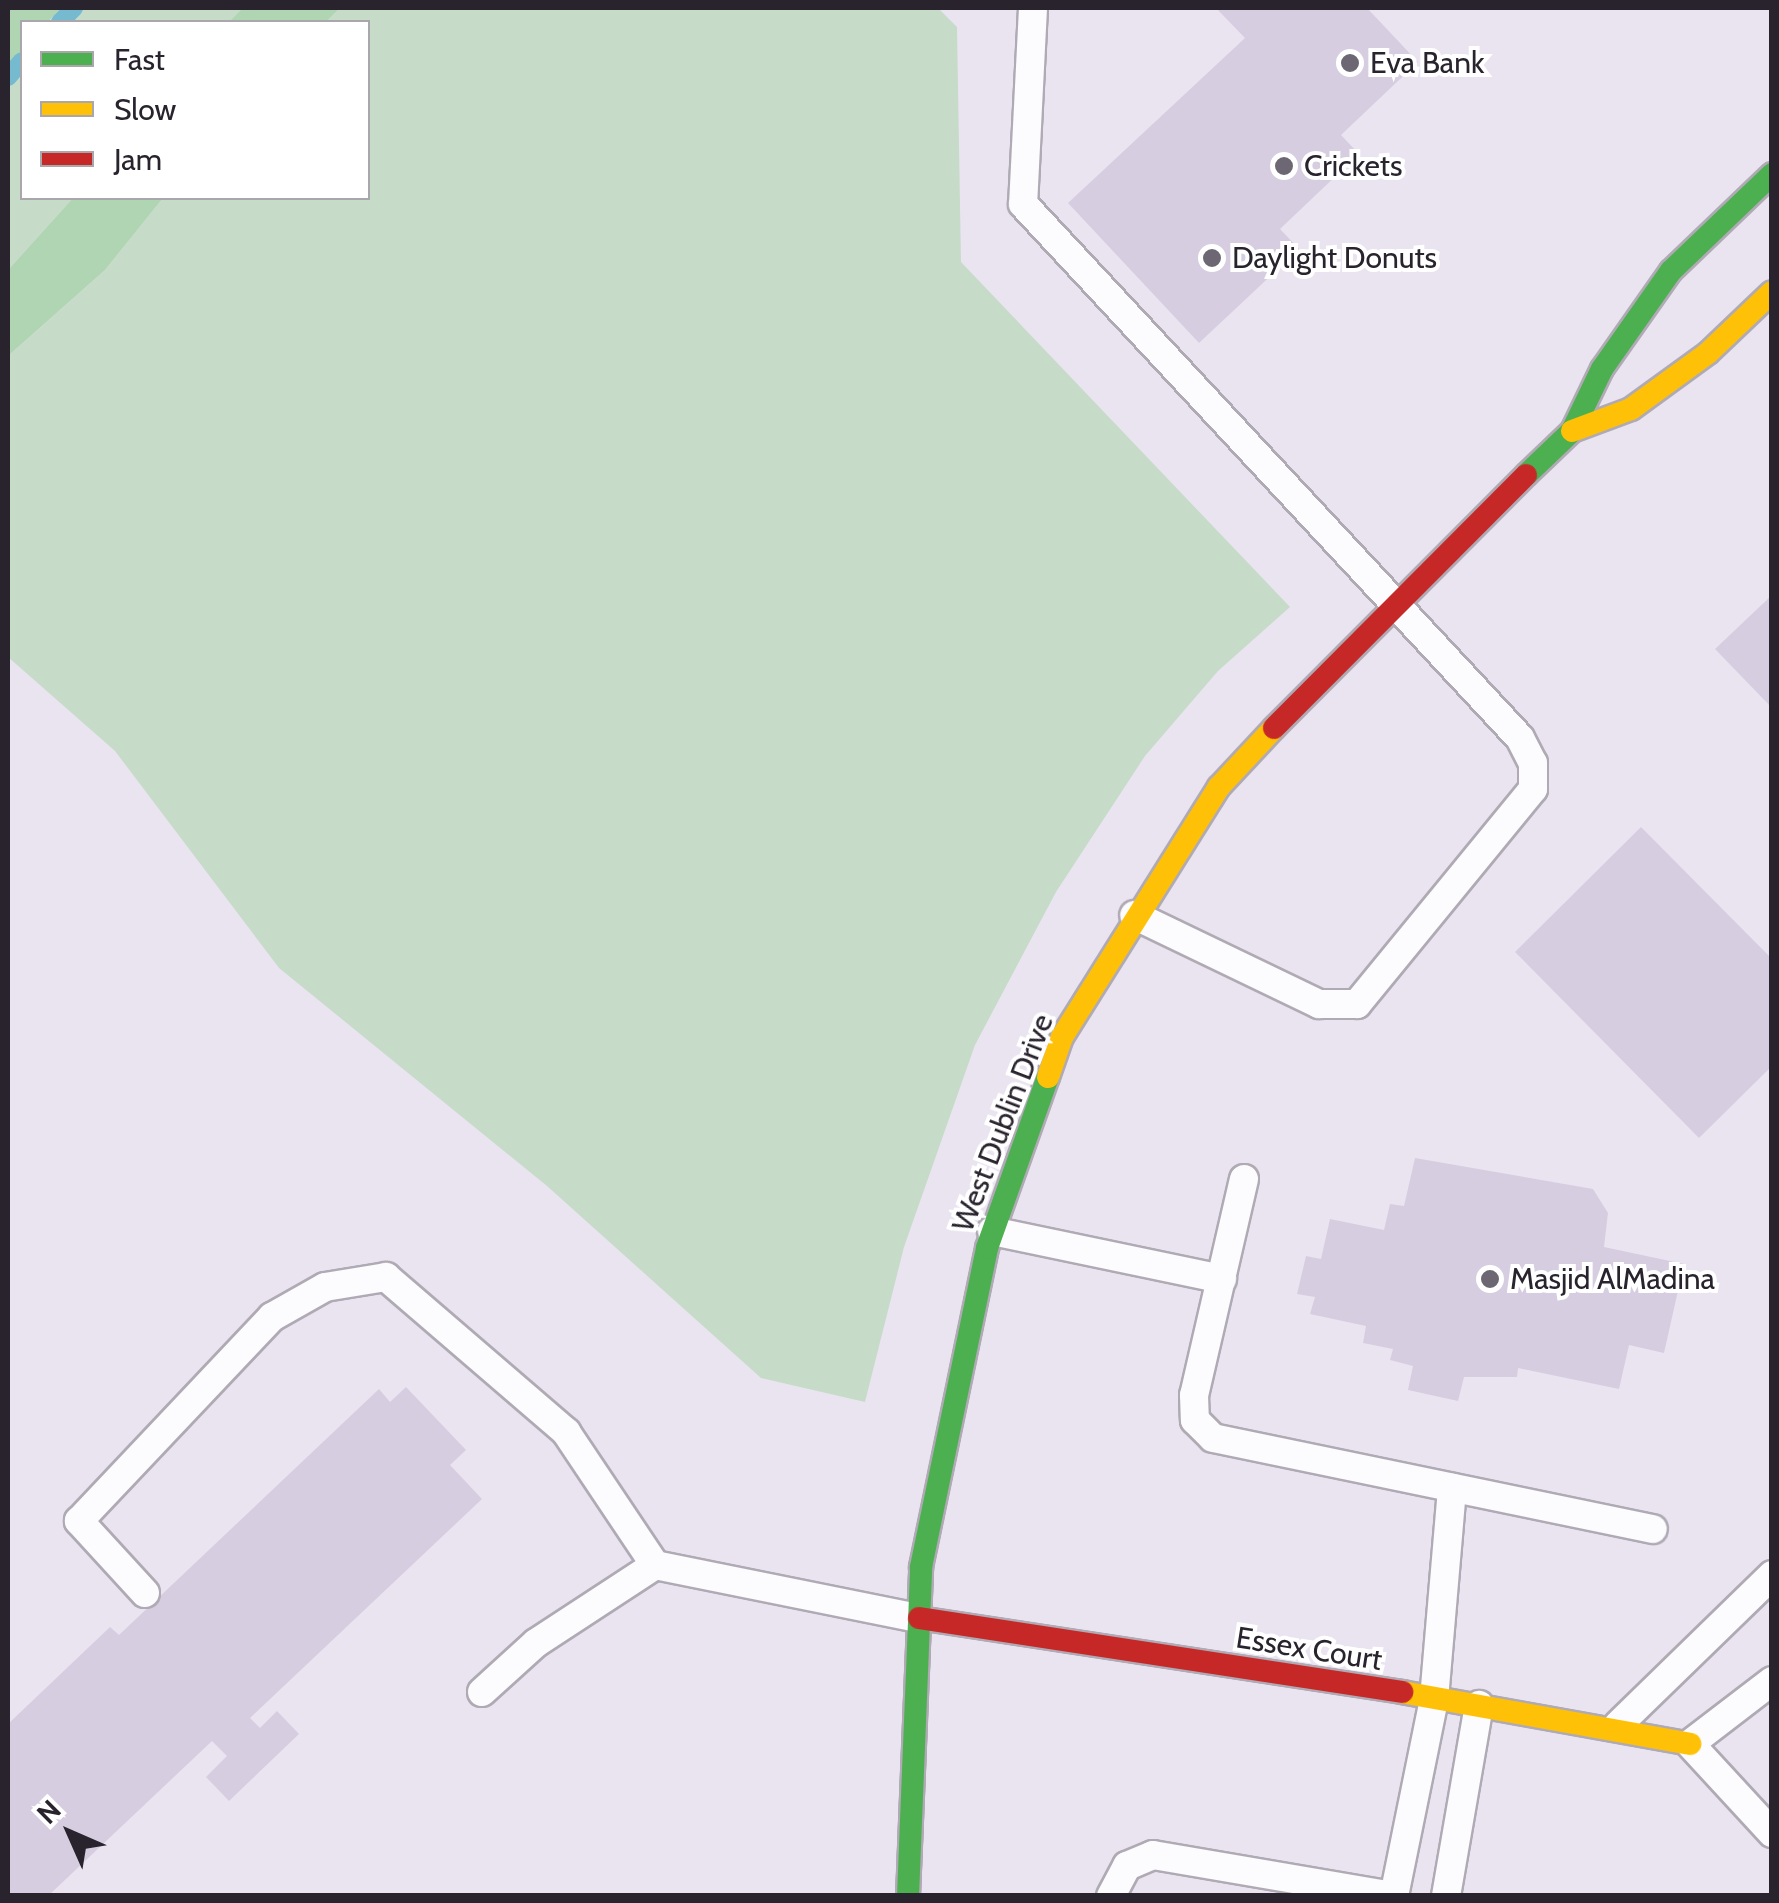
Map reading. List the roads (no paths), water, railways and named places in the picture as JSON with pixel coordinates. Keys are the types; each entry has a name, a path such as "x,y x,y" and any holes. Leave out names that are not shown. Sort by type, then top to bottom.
{"street":[{"name":"West Dublin Drive","path":"908,1896 921,1567 992,1231 1062,1037 1134,915 1219,787 1390,603 1572,431 1602,369 1671,271 1772,174"},
{"name":"West Dublin Drive","path":"1572,431 1631,409 1708,353 1772,292"},
{"name":"Essex Court","path":"919,1618 1618,1725 1690,1744"}],"lane":[{"path":"1034,8 1023,204 1390,603 1520,738 1534,763 1534,789 1357,1004 1319,1004 1134,915"},
{"path":"1244,1178 1194,1395 1196,1420 1213,1438 1653,1529"},
{"path":"992,1231 1222,1279"},
{"path":"146,1594 79,1521 272,1317 325,1287 386,1278 566,1432 655,1564 919,1618"},
{"path":"1111,1896 1126,1866 1153,1855 1393,1896 1434,1699 1452,1488"},
{"path":"482,1692 536,1643 655,1564"},
{"path":"1618,1725 1772,1575"},
{"path":"1772,1681 1690,1744 1772,1833"},
{"path":"1446,1896 1479,1705"}],"waterway":[{"path":"62,20 74,8"},
{"path":"8,77 20,63"}],"place":[{"name":"Eva Bank","path":"1350,63"},
{"name":"Crickets","path":"1284,166"},
{"name":"Daylight Donuts","path":"1212,258"},
{"name":"Masjid AlMadina","path":"1490,1279"}]}
